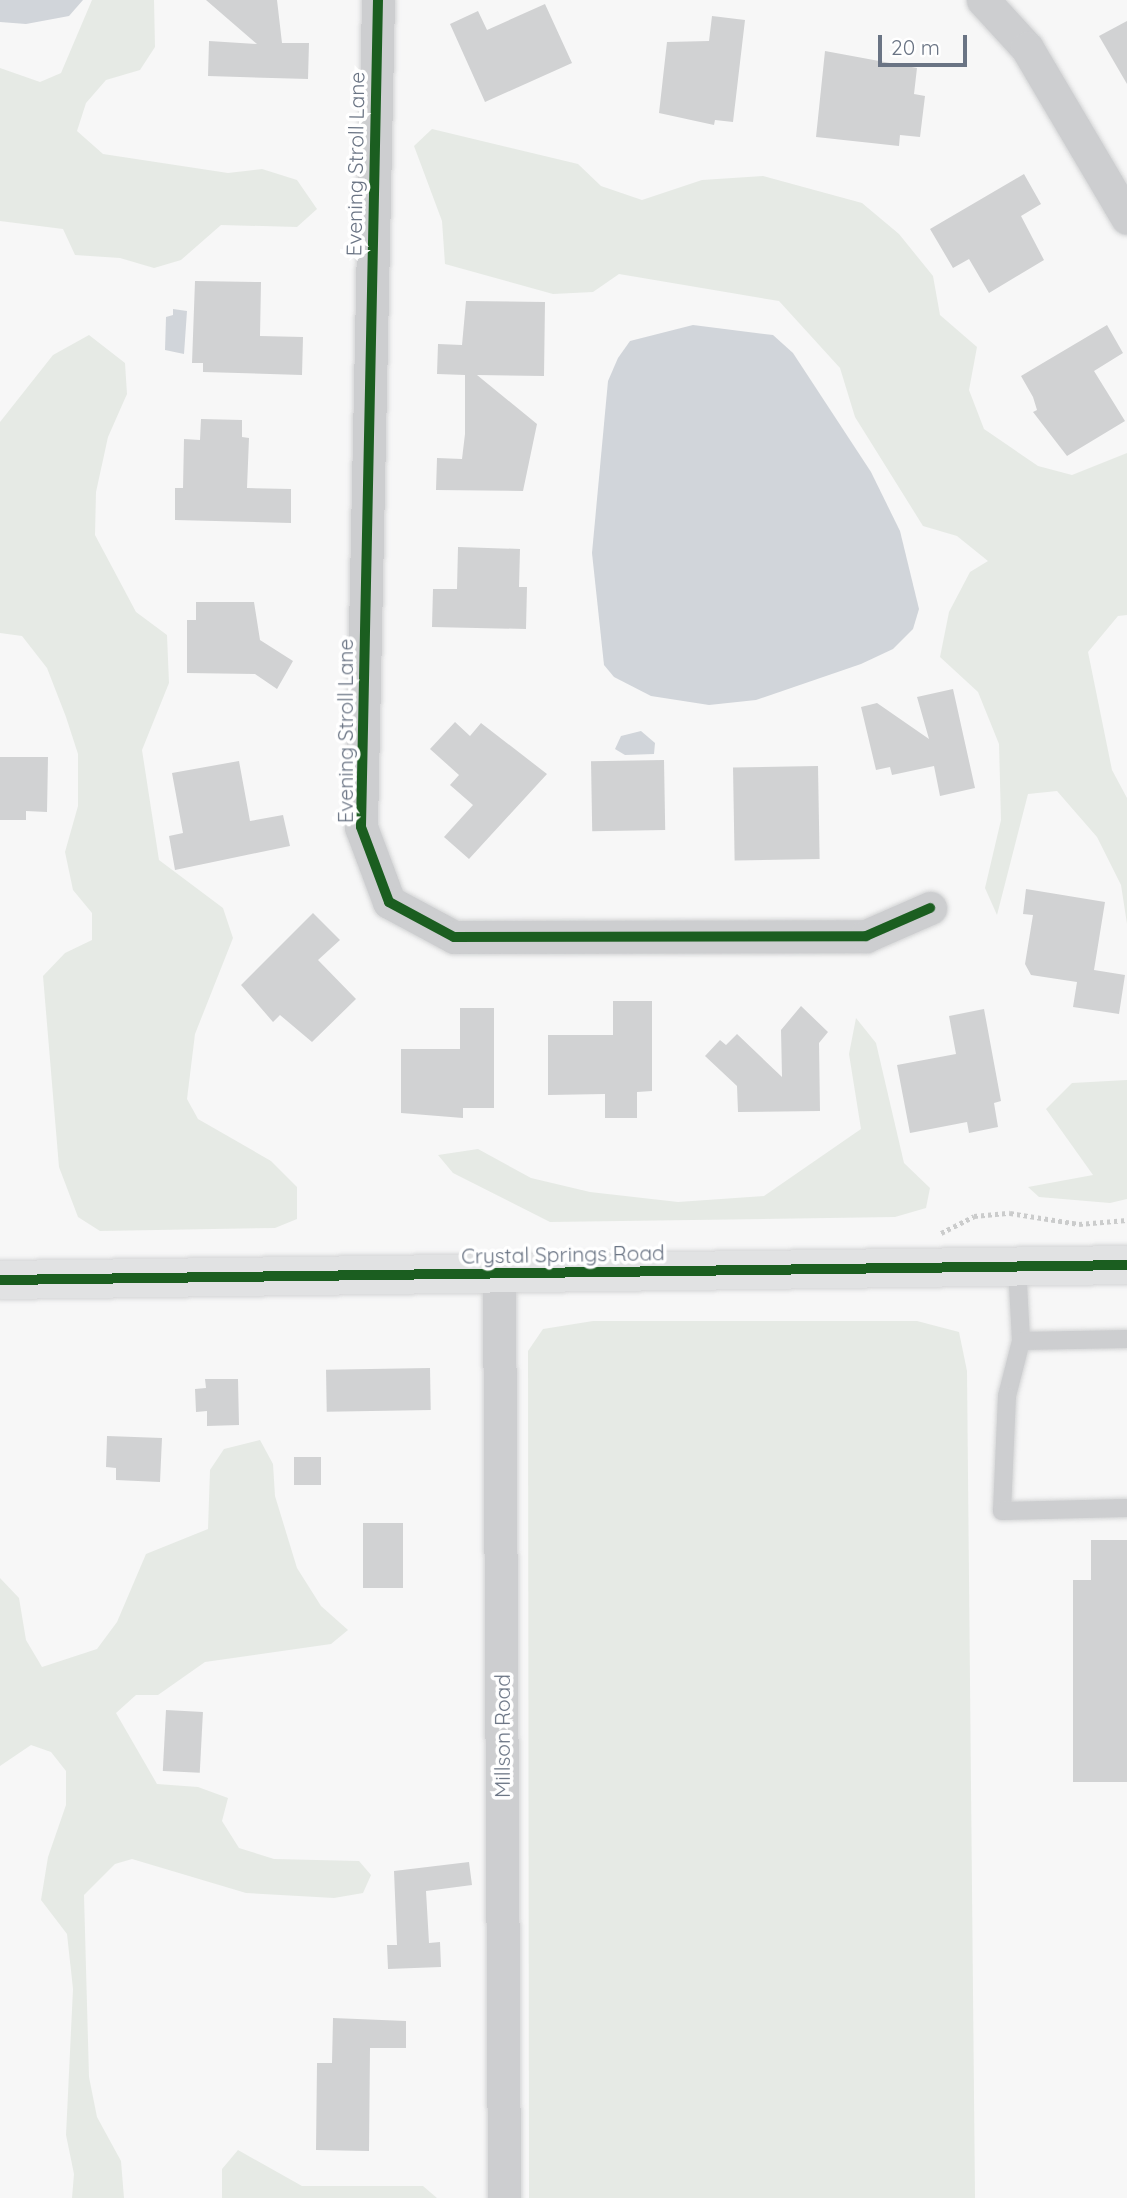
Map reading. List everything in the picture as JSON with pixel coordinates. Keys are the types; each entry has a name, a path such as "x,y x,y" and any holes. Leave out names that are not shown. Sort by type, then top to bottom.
{"street":[{"name":"Evening Stroll Lane","path":"378,0 361,827 388,902 454,937 866,936 930,908"},
{"path":"983,0 1027,48 1127,218"},
{"name":"Crystal Springs Road","path":"0,1280 1127,1265"},
{"name":"Millson Road","path":"499,1274 504,2198"}],"lane":[{"path":"1017,1266 1021,1341 1007,1396 1002,1511 1127,1508"},
{"path":"1021,1341 1127,1339"}],"shaded area":[{"path":"0,0 83,0 69,16 26,24 0,22"},
{"path":"92,0 154,0 155,47 140,70 106,80 86,103 77,131 103,154 228,173 262,169 297,180 317,209 297,227 221,225 181,260 154,268 120,258 75,255 63,229 0,221 0,68 40,82 61,73"},
{"path":"432,129 578,164 601,186 642,200 702,180 763,176 862,203 899,234 933,276 940,315 977,347 969,390 984,429 1038,466 1072,475 1127,453 1127,615 1118,616 1088,652 1112,770 1127,798 1127,924 1121,885 1097,837 1057,791 1028,794 997,915 985,888 1001,820 999,744 978,692 940,657 949,612 970,572 988,561 957,536 923,526 855,417 840,368 779,301 619,274 593,292 553,294 445,264 442,221 414,146"},
{"path":"173,309 187,311 184,354 165,350 166,317 173,315"},
{"path":"693,325 773,335 793,353 871,472 900,531 919,609 913,629 893,649 861,664 756,700 709,705 651,696 614,677 604,665 592,553 608,381 618,358 630,341"},
{"path":"89,335 125,363 127,394 108,437 96,492 95,535 136,612 167,635 169,683 142,750 159,860 223,908 233,938 195,1034 187,1099 198,1119 271,1161 297,1187 297,1219 275,1228 100,1231 78,1217 59,1167 43,976 65,953 92,940 92,913 73,890 65,852 78,806 78,754 66,717 47,668 22,636 0,633 0,422 53,355"},
{"path":"641,731 655,743 654,754 625,755 615,749 621,736"},
{"path":"856,1018 876,1043 904,1163 930,1188 926,1208 895,1217 550,1222 453,1173 438,1155 478,1149 531,1178 590,1192 678,1202 764,1196 861,1129 849,1054"},
{"path":"1127,1080 1127,1199 1110,1203 1039,1197 1028,1187 1093,1175 1046,1109 1072,1083"},
{"path":"593,1321 917,1321 959,1332 967,1371 975,2198 529,2198 528,1351 543,1329"},
{"path":"260,1440 273,1464 275,1496 297,1568 321,1606 348,1630 331,1644 205,1662 158,1695 136,1695 116,1713 157,1784 198,1787 228,1798 222,1821 239,1848 274,1859 359,1861 371,1875 363,1893 334,1898 246,1893 132,1859 115,1864 84,1895 89,2077 97,2117 121,2161 124,2198 72,2198 74,2174 66,2135 73,1989 67,1934 41,1900 48,1857 66,1805 66,1771 51,1752 31,1745 0,1766 0,1578 19,1598 26,1640 42,1667 97,1649 117,1622 146,1554 208,1529 210,1470 224,1449"},
{"path":"238,2150 302,2186 423,2186 437,2198 222,2198 222,2169"}],"building":[{"path":"206,0 277,0 282,43 309,43 308,79 208,76 209,41 257,44"},
{"path":"545,4 572,63 485,102 450,24 478,11 487,30"},
{"path":"712,16 745,20 733,122 715,120 714,125 659,113 667,42 709,41"},
{"path":"1127,21 1127,84 1099,36"},
{"path":"825,51 917,68 914,94 925,96 920,137 900,135 899,146 816,137"},
{"path":"1024,174 1041,204 1021,216 1044,260 989,293 969,259 953,268 930,229"},
{"path":"195,281 261,282 260,336 303,337 302,375 203,372 203,363 192,363"},
{"path":"466,301 545,302 544,376 477,375 537,424 523,491 436,490 437,458 462,459 465,434 465,375 437,374 438,344 462,345"},
{"path":"1107,325 1123,353 1094,371 1125,421 1067,456 1033,412 1037,410 1033,397 1021,376"},
{"path":"201,419 242,420 242,437 249,438 247,488 291,489 291,523 175,520 175,488 183,488 184,439 200,440"},
{"path":"458,547 520,549 519,587 527,587 526,629 432,627 433,589 457,589"},
{"path":"196,602 254,602 260,640 293,661 277,689 255,674 187,673 187,620 196,620"},
{"path":"953,689 975,788 940,796 934,766 892,775 890,767 876,770 861,707 877,703 929,739 917,697"},
{"path":"455,722 470,736 481,723 547,774 469,859 444,837 473,805 450,785 459,775 430,749"},
{"path":"0,757 48,757 47,812 26,811 26,820 0,820"},
{"path":"664,760 665,830 592,831 591,761"},
{"path":"239,761 250,821 283,815 290,846 175,870 169,836 183,833 172,773"},
{"path":"818,766 820,859 735,860 733,767"},
{"path":"1026,889 1105,902 1094,970 1125,975 1119,1014 1073,1007 1077,982 1031,975 1025,964 1033,915 1023,914"},
{"path":"313,913 340,940 318,960 356,999 312,1042 280,1015 273,1022 241,985"},
{"path":"613,1001 652,1001 652,1091 637,1092 637,1118 605,1118 605,1094 548,1095 548,1035 613,1035"},
{"path":"801,1006 828,1032 819,1043 820,1111 738,1112 737,1086 705,1056 720,1040 726,1045 737,1034 782,1077 781,1030"},
{"path":"460,1008 494,1008 494,1108 463,1108 463,1118 401,1113 401,1049 460,1049"},
{"path":"984,1009 1001,1101 994,1103 998,1127 969,1133 967,1122 910,1133 897,1065 956,1054 949,1016"},
{"path":"430,1368 431,1410 327,1412 326,1370"},
{"path":"205,1379 238,1379 239,1425 207,1426 207,1411 196,1412 195,1389 206,1388"},
{"path":"107,1436 162,1438 160,1482 116,1480 116,1468 106,1467"},
{"path":"294,1457 321,1457 321,1485 294,1485"},
{"path":"363,1523 403,1523 403,1588 363,1588"},
{"path":"1091,1540 1127,1540 1127,1782 1073,1782 1073,1580 1091,1580"},
{"path":"166,1710 203,1712 200,1773 163,1771"},
{"path":"469,1862 472,1885 426,1891 429,1943 440,1942 441,1967 388,1969 387,1945 397,1945 394,1871"},
{"path":"333,2018 406,2021 406,2048 370,2048 369,2151 316,2150 317,2063 332,2063"}],"cycle path":[{"path":"378,0 361,827 389,902 454,937 866,936 930,908"},
{"path":"0,1280 1127,1265"}]}
